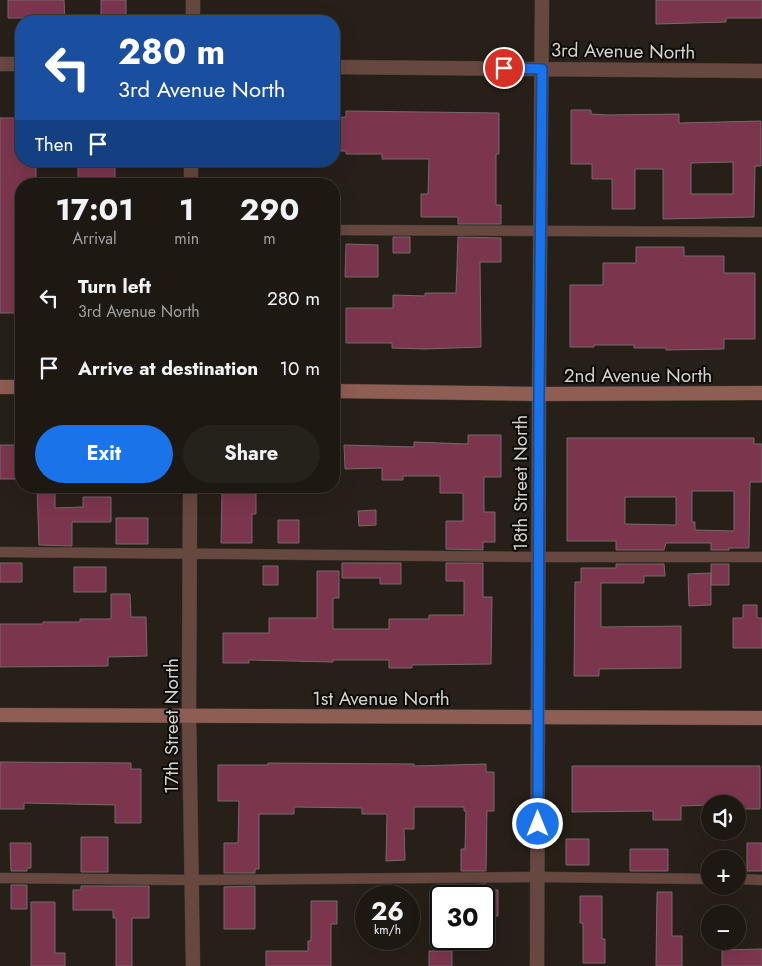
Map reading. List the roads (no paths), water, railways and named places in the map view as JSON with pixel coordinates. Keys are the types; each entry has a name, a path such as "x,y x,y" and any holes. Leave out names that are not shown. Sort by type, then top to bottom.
{"main road":[{"path":"0,387 15,387"},
{"name":"2nd Avenue North","path":"340,390 539,394 762,393"},
{"name":"1st Avenue North","path":"0,716 762,718"}],"street":[{"path":"192,0 193,15"},
{"name":"18th Street North","path":"538,966 542,0"},
{"path":"0,64 15,64"},
{"name":"3rd Avenue North","path":"340,67 762,71"},
{"name":"17th Street North","path":"190,493 189,716 193,966"}],"lane":[{"path":"340,230 762,232"},
{"path":"0,552 762,557"},
{"path":"0,878 192,880 701,879"},
{"path":"746,880 762,880"}]}
